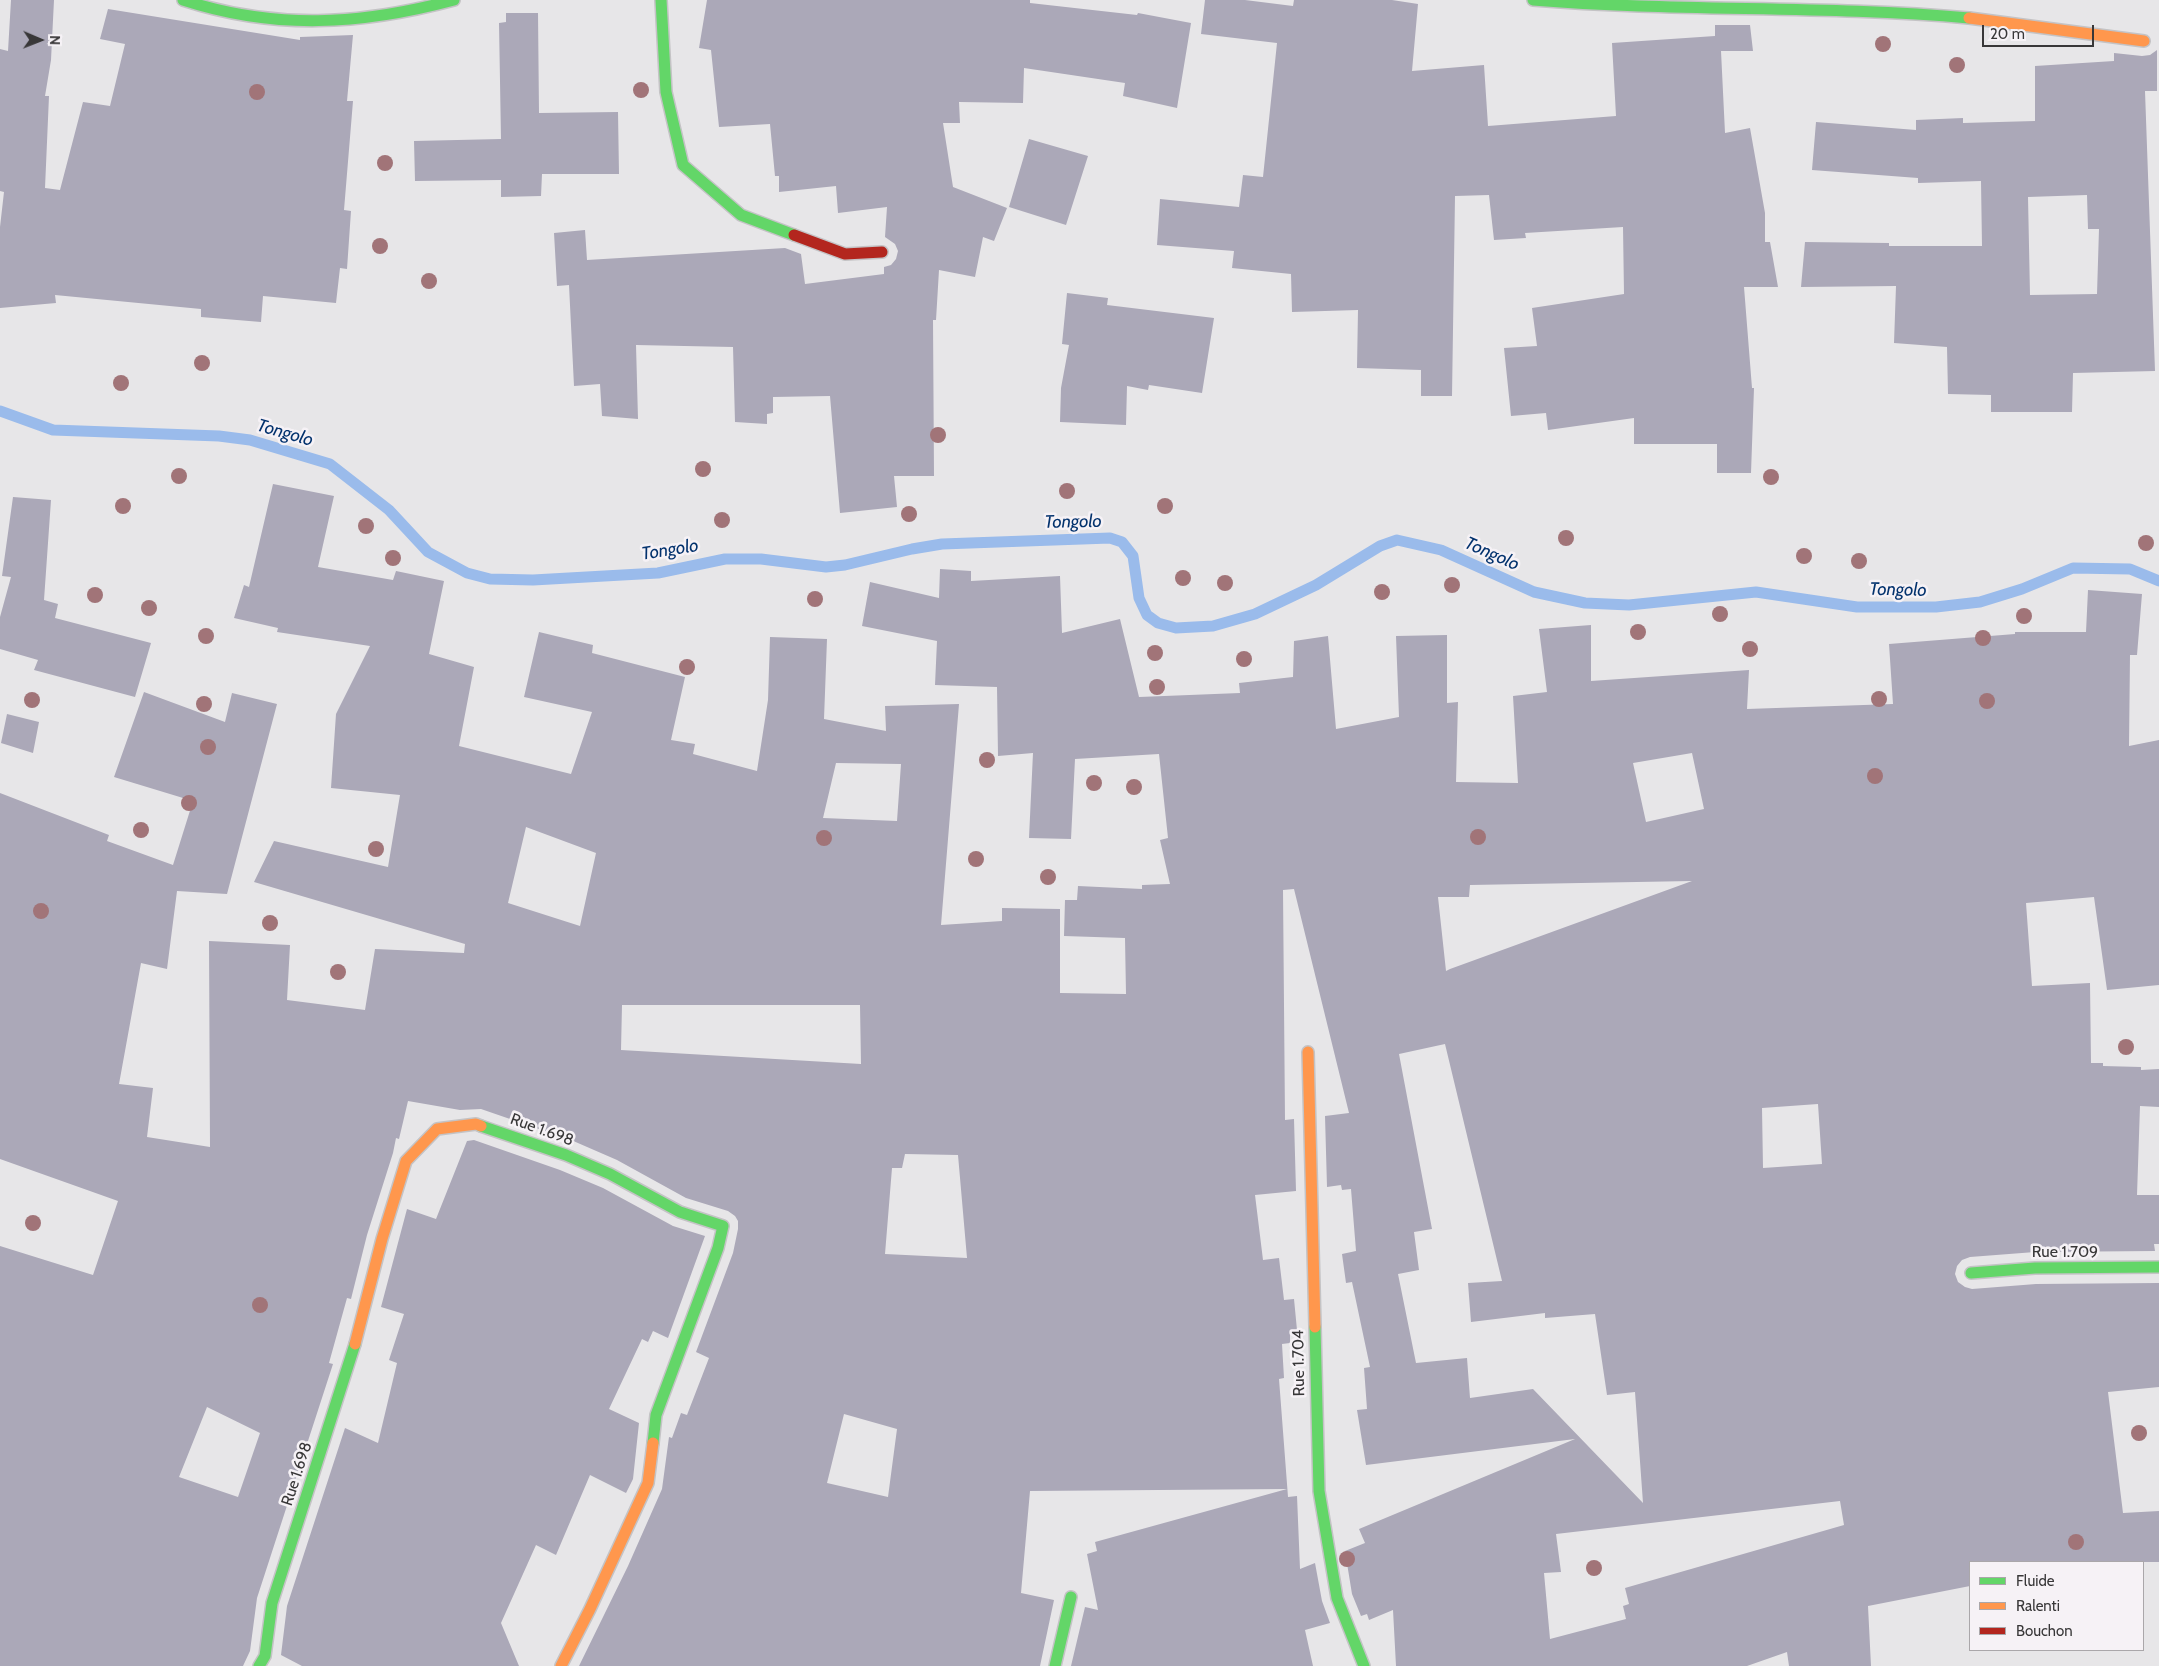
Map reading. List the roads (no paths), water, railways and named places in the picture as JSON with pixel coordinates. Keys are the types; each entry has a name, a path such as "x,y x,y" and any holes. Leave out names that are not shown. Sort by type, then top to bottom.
{"street":[{"path":"183,0 211,10 290,22 346,20 396,14 454,0"},
{"path":"661,0 666,92 683,165 741,215 845,254 882,252"},
{"path":"1533,0 1589,6 1777,10 1964,18 2144,41"},
{"name":"Rue 1.704","path":"1308,1052 1319,1491 1337,1598 1364,1666"},
{"name":"Rue 1.698","path":"259,1666 265,1656 272,1603 352,1357 382,1239 406,1162 437,1129 476,1124 610,1174 680,1212 723,1226 718,1248 656,1415 648,1483 590,1609 561,1666"},
{"name":"Rue 1.709","path":"1971,1273 2035,1268 2159,1267"},
{"path":"1055,1666 1071,1597"}],"waterway":[{"name":"Tongolo","path":"0,411 53,430 219,436 250,440 330,464 389,510 428,552 467,573 490,579 533,580 658,573 725,559 761,559 826,567 845,565 942,544 1110,538 1122,542 1133,556 1139,598 1147,615 1158,623 1176,628 1213,626 1255,614 1316,585 1380,546 1397,540 1441,550 1534,592 1585,603 1629,605 1756,592 1857,607 1936,607 1980,602 2022,589 2073,568 2130,569 2159,581"}]}
